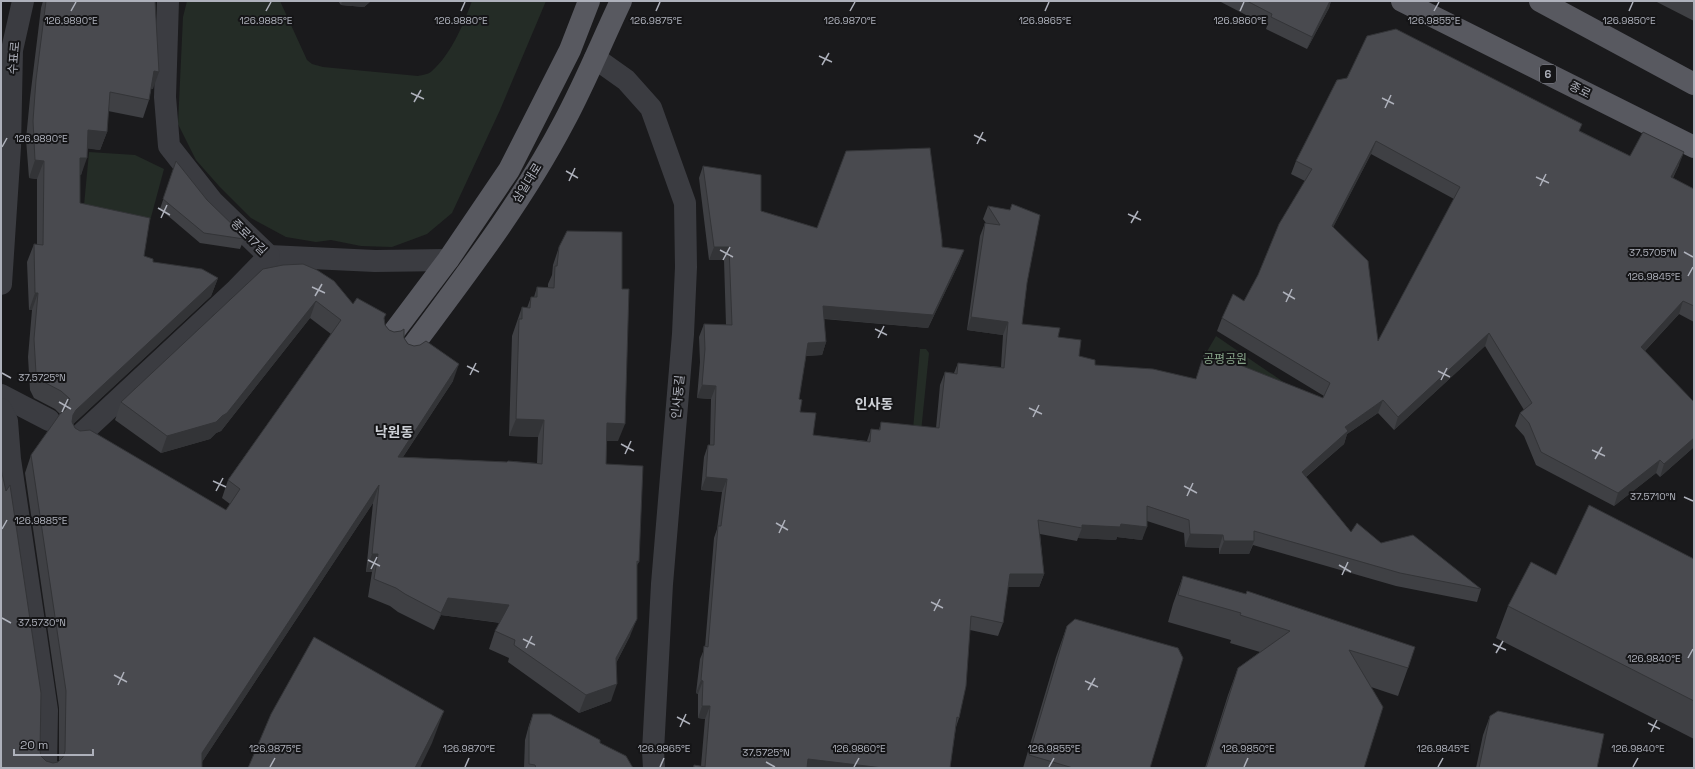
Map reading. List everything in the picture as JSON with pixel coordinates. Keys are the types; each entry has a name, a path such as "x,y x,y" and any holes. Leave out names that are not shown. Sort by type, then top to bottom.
{"main road":[{"name":"삼일대로","path":"390,337 448,260 509,170 570,50 589,1"},
{"name":"삼일대로","path":"409,351 489,242 518,199 564,122 595,58 620,1"},
{"name":"종로","path":"1402,1 1694,147"},
{"path":"1540,1 1694,84"}],"street":[{"name":"수표로","path":"1,284 6,133 12,50 24,1"},
{"name":"종로17길","path":"78,437 231,294 269,256 213,202 169,146 165,96 168,1"},
{"name":"인사동길","path":"595,58 626,80 651,108 685,203 686,267 683,334 662,584 653,751 654,768"},
{"path":"269,256 375,261 448,260"},
{"path":"1,394 49,420"},
{"path":"1,409 7,421 5,460 47,710 46,768"}],"green space":[{"path":"187,1 280,1 307,60 312,64 323,67 418,76 431,72 445,56 461,29 472,1 546,1 500,110 452,213 427,234 392,247 361,246 331,240 316,242 286,237 251,218 219,186 196,160 178,124 183,17"},
{"path":"89,152 135,155 164,169 147,232 83,216"},
{"name":"공평공원","path":"1216,336 1304,396 1202,360"},
{"path":"920,349 926,349 929,353 913,511 906,510"}],"building":[{"path":"46,1 155,1 159,72 154,71 149,100 110,92 107,132 88,130 87,158 80,158 80,203 150,218 144,256 153,259 153,262 202,269 218,278 76,410 73,415 72,422 75,428 80,431 90,430 226,510 240,489 228,480 341,320 316,301 227,413 216,422 167,436 121,402 263,269 283,265 303,264 317,270 334,281 353,304 357,298 386,314 384,318 385,325 389,330 394,332 404,329 404,338 408,344 414,346 420,345 426,341 459,364 398,457 508,461 542,464 544,420 516,419 519,319 522,319 522,307 530,308 531,297 537,297 537,287 554,288 555,266 557,266 559,247 567,231 622,232 622,289 629,289 625,424 607,423 606,464 643,466 639,562 637,561 637,619 616,658 617,684 586,695 514,645 515,640 495,631 509,605 448,598 441,613 396,588 374,579 378,554 372,554 379,485 202,753 202,768 1,768 1,469 6,491 10,485 41,693 41,756 46,761 53,763 58,762 63,757 65,751 66,691 31,455 60,414 66,409 70,399 61,391 40,380 36,373 34,339 38,293 35,293 34,244 43,245 44,161 35,160 33,121 36,80"},
{"path":"1247,1 1330,1 1312,37 1271,17 1272,14"},
{"path":"1396,29 1582,124 1579,131 1630,156 1643,132 1684,152 1671,177 1694,189 1694,306 1683,301 1641,347 1694,402 1694,438 1664,464 1660,460 1618,493 1541,452 1529,423 1520,413 1532,403 1489,333 1398,417 1383,400 1345,427 1348,431 1302,472 1351,532 1357,523 1381,543 1413,535 1481,589 1400,573 1254,531 1254,541 1224,541 1223,535 1190,534 1189,520 1147,506 1147,527 1121,524 1120,527 1082,525 1082,528 1038,520 1044,574 1010,574 1003,623 971,616 966,686 959,718 957,717 950,768 883,768 808,759 807,768 694,768 694,765 705,767 710,706 702,706 703,681 701,680 704,646 708,647 718,526 721,526 727,479 706,477 708,445 714,445 716,386 702,385 705,349 704,324 732,325 729,247 714,247 703,166 761,175 761,211 817,228 846,151 930,148 942,247 964,250 933,315 823,306 826,342 808,343 799,399 802,400 800,412 816,413 813,435 870,442 871,429 880,430 881,422 939,428 945,372 957,374 958,363 1004,368 1008,322 971,317 985,223 1000,225 988,206 1010,210 1012,204 1040,215 1027,283 1022,324 1060,328 1058,337 1081,340 1079,356 1095,360 1095,365 1153,369 1196,379 1205,351 1323,398 1330,383 1222,318 1233,294 1244,301 1258,275 1279,224 1312,169 1296,161 1337,80 1347,78 1367,36","holes":["1376,141 1460,187 1378,341 1368,261 1332,226"]},
{"path":"176,161 207,200 239,231 244,239 204,233 163,199"},
{"path":"1589,505 1694,559 1694,701 1508,606 1531,562 1556,575"},
{"path":"1183,576 1246,594 1247,591 1415,647 1408,668 1349,650 1383,707 1364,768 1206,768 1238,668 1290,631 1240,615 1241,613 1178,595"},
{"path":"1075,619 1178,648 1183,658 1150,768 1073,768 1029,755 1067,626"},
{"path":"314,637 444,711 415,768 248,768 271,714"},
{"path":"1498,711 1604,734 1597,768 1479,768 1490,716"},
{"path":"533,714 550,714 600,740 600,743 626,756 633,768 536,768 535,765 529,764 529,728"}],"district":[{"name":"인사동","path":"874,404"},
{"name":"낙원동","path":"394,432"}]}
